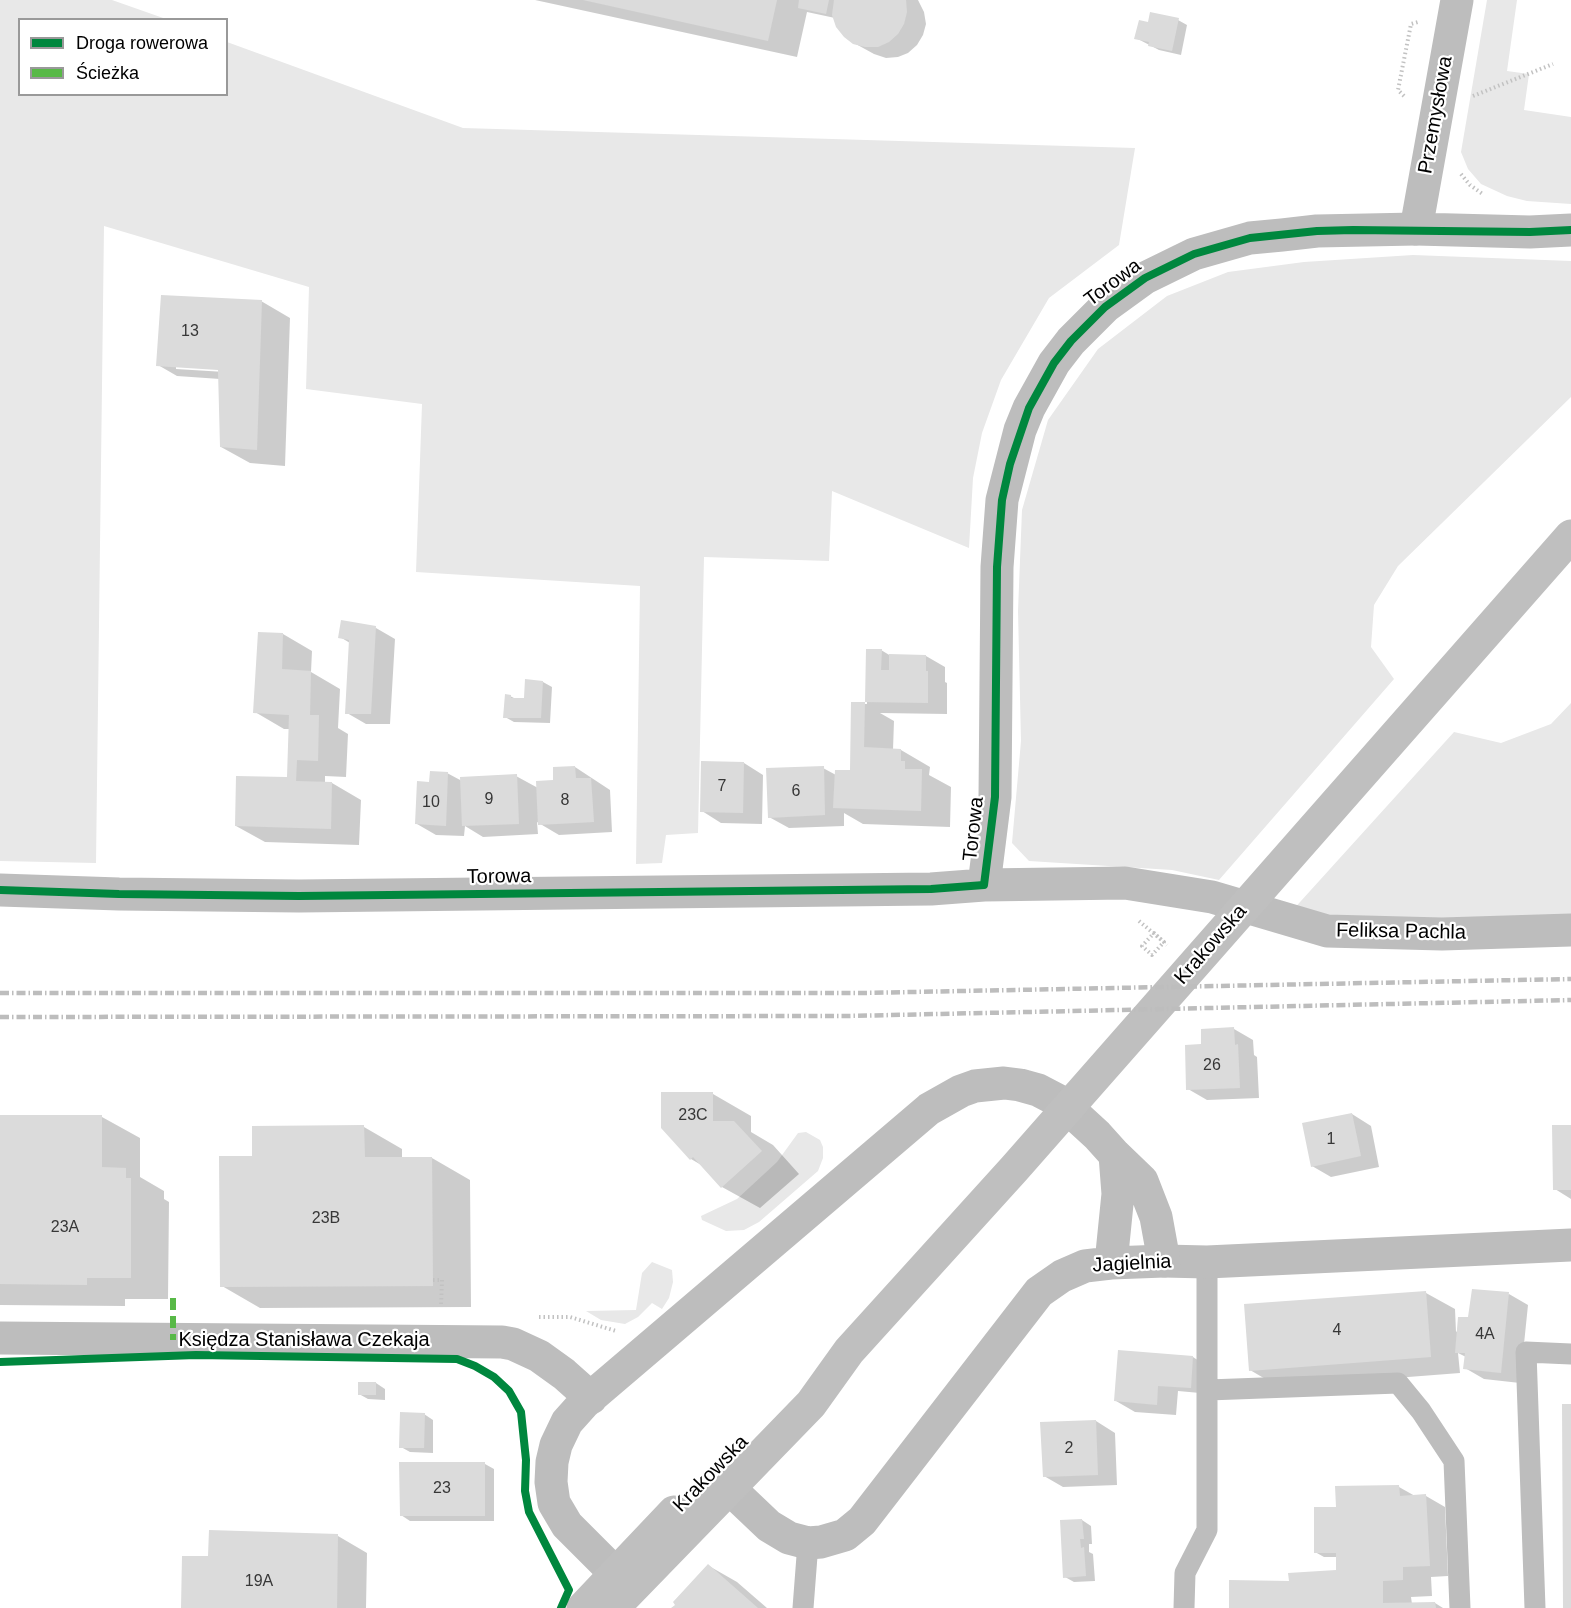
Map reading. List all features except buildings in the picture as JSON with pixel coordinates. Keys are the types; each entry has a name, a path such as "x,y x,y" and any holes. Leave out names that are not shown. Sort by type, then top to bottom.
{"main road":[{"name":"Krakowska","path":"613,1608 811,1404 849,1352 1014,1169 1571,536"},
{"name":"Krakowska","path":"583,1608 790,1393 849,1352"}],"street":[{"name":"Przemysłowa","path":"1416,230 1457,0"},
{"name":"Torowa","path":"0,890 299,896 931,889 984,885 997,748 997,589 1002,500 1010,464 1029,408 1054,363 1084,327 1111,302 1145,278 1194,254 1250,238 1344,230 1530,232 1571,230"},
{"name":"Feliksa Pachla","path":"984,885 1125,883 1212,897 1327,931 1442,934 1571,930"},
{"path":"615,1573 567,1525 554,1503 551,1482 552,1462 556,1444 567,1422 591,1398 929,1108 961,1091 990,1083 1020,1085 1038,1090 1061,1102 1142,1181 1156,1217 1164,1261"},
{"path":"1111,1263 1118,1194 1115,1155"},
{"name":"Jagielnia","path":"729,1488 781,1534 798,1541 834,1540 845,1535 862,1521 1039,1292 1062,1276 1085,1266 1111,1263 1208,1262 1571,1245"},
{"name":"Księdza Stanisława Czekaja","path":"0,1338 501,1341 513,1344 544,1359 591,1398"}],"lane":[{"path":"1184,1608 1185,1573 1207,1530 1208,1262"},
{"path":"1535,1608 1526,1352 1571,1354"},
{"path":"1208,1390 1398,1383 1421,1411 1454,1461 1460,1608"},
{"path":"803,1608 808,1542"}],"path":[{"path":"1469,98 1553,64"},
{"path":"1457,168 1470,185 1491,199"},
{"path":"1152,932 1164,942 1158,948 1152,955 1142,946 1154,933 1162,941 1171,949"},
{"path":"433,1280 442,1280 441,1308"}],"shaded area":[{"path":"0,0 112,0 163,18 18,18 18,96 228,96 228,42 463,128 1135,148 1119,245 1049,298 1001,380 982,433 973,478 969,548 832,491 829,561 704,557 698,833 666,835 662,863 636,864 640,586 416,572 422,404 306,389 309,287 104,226 96,863 0,861"},
{"path":"1487,0 1517,0 1507,71 1529,74 1524,110 1571,117 1571,204 1527,201 1507,196 1481,184 1468,169 1461,152"},
{"path":"1413,255 1571,261 1571,397 1398,566 1374,605 1371,647 1394,679 1219,880 1172,870 1029,861 1012,843 1021,741 1018,611 1022,510 1048,420 1098,349 1167,296 1228,272 1304,262"},
{"path":"1571,703 1571,922 1443,926 1291,912 1454,732 1501,743 1551,724"},
{"path":"806,1132 820,1140 823,1147 823,1158 818,1171 759,1222 744,1230 726,1231 702,1220 701,1216 737,1199 777,1162 798,1133"},
{"path":"652,1262 672,1270 673,1282 669,1298 662,1309 652,1303 638,1317 625,1324 601,1320 586,1311 636,1310 642,1273"}],"railway":[{"path":"0,993 861,993 1571,979"},
{"path":"0,1017 847,1016 1571,1000"}],"marked path":[{"path":"173,1298 173,1340"}],"cycle path":[{"path":"0,890 299,896 931,889 984,885 995,797 997,567 1002,500 1010,464 1029,408 1054,363 1071,341 1105,307 1145,278 1194,254 1250,238 1353,230 1530,232 1571,230"},
{"path":"0,1362 196,1355 457,1359 475,1366 494,1377 509,1391 521,1412 526,1460 525,1491 529,1512 569,1590 561,1608"}]}
